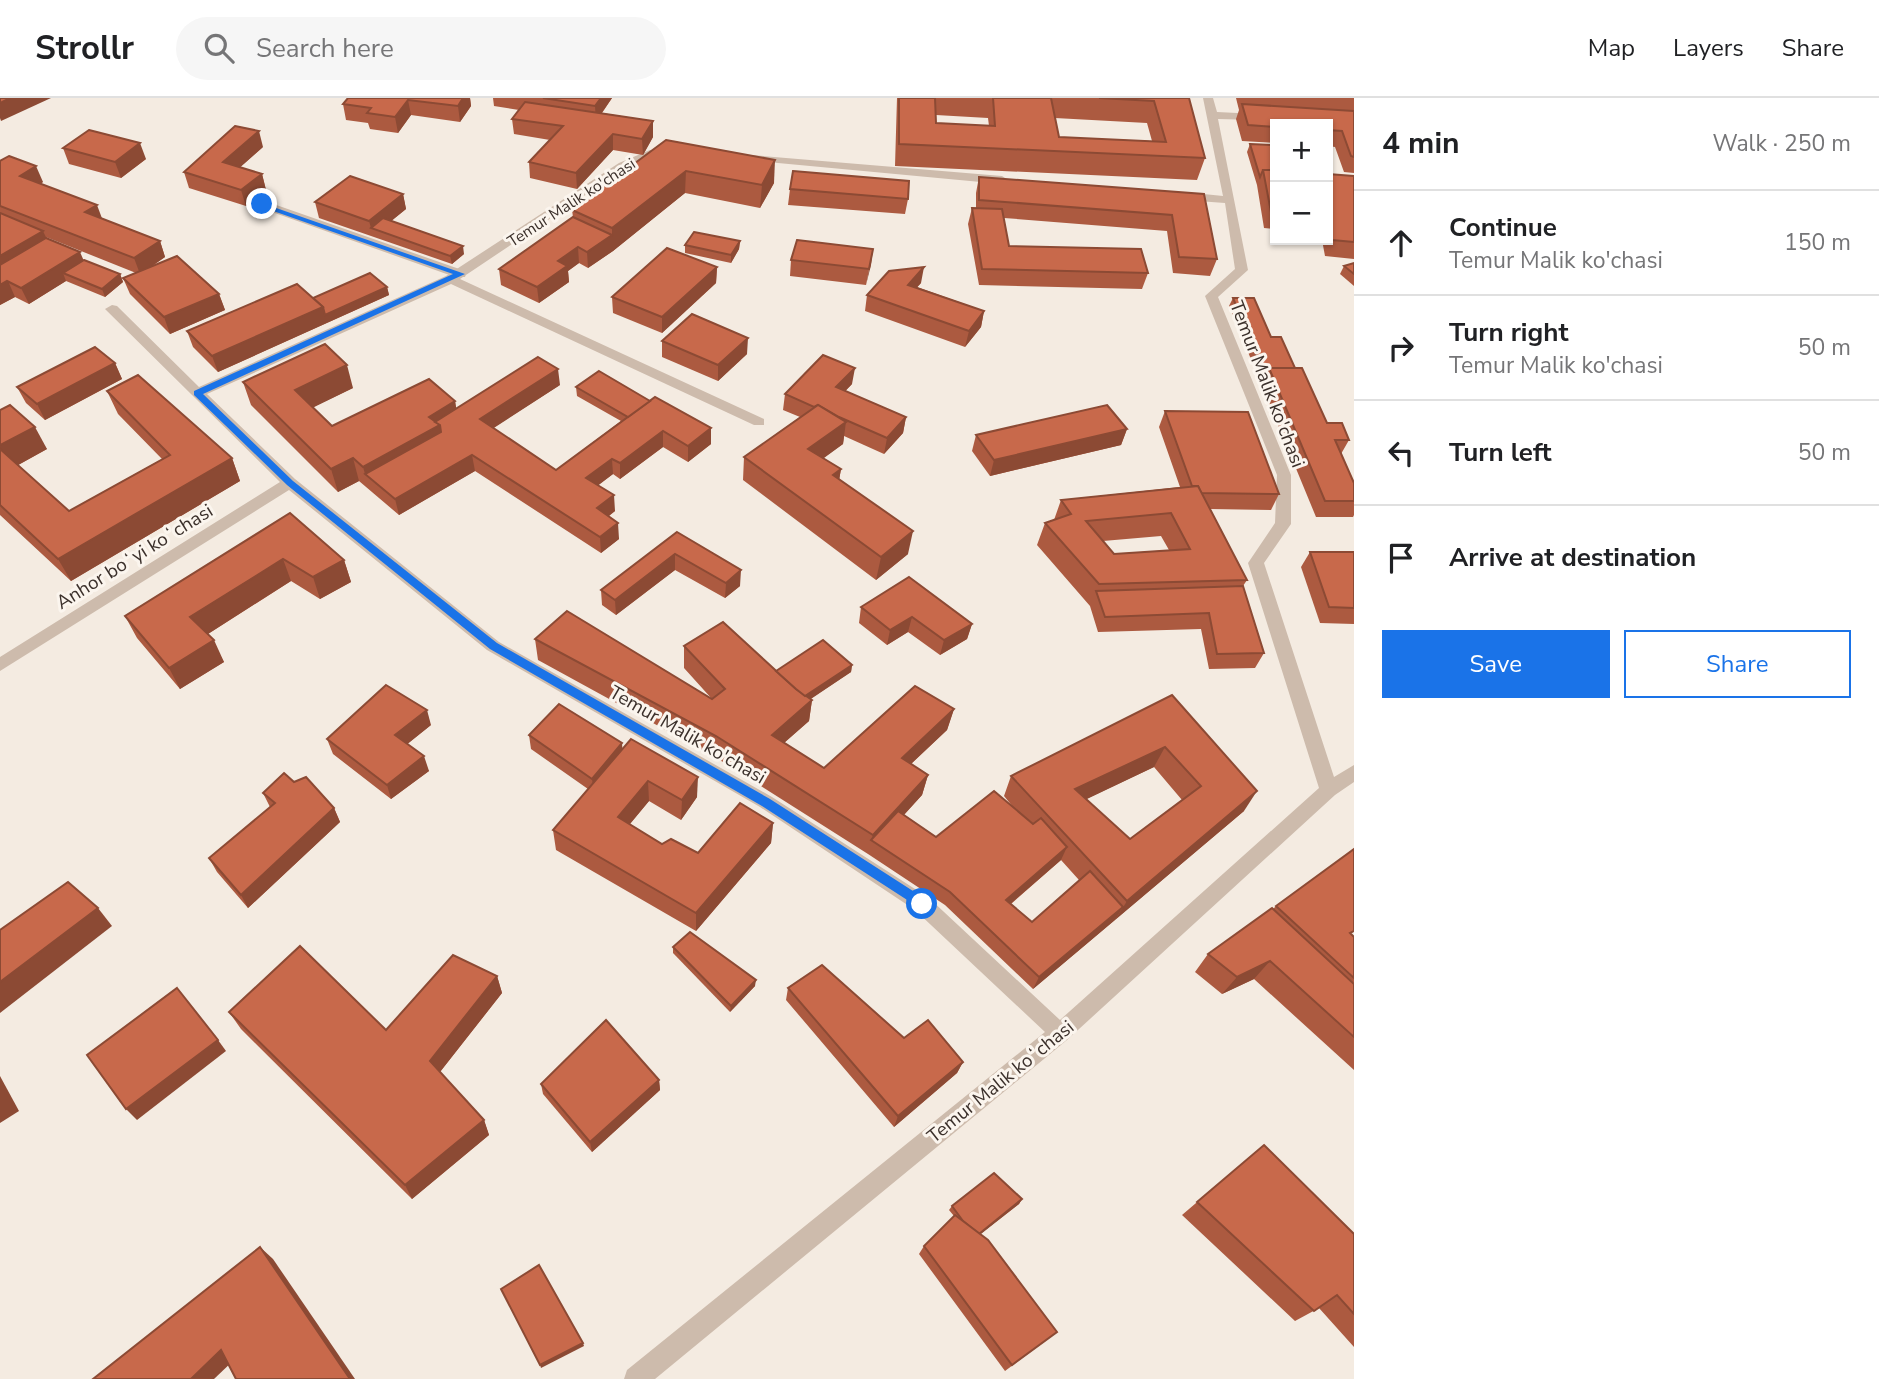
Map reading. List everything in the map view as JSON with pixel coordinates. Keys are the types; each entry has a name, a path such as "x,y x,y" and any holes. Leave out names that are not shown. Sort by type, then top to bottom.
{"street":[{"name":"Temur Malik ko'chasi","path":"1208,98 1242,270 1211,296 1284,475 1283,524 1256,563 1329,790"},
{"path":"1213,115 1277,117"},
{"name":"Temur Malik ko'chasi","path":"197,393 456,277 624,165 650,153 682,152"},
{"path":"737,157 1010,181"},
{"path":"1174,195 1229,200"},
{"path":"262,204 456,277 759,422"},
{"name":"Temur Malik ko'chasi","path":"112,309 290,483 494,646 766,802 922,904 1060,1032"},
{"name":"Anhor boʻyi koʻchasi","path":"0,665 290,483"},
{"name":"Temur Malik koʻchasi","path":"636,1379 1060,1032 1329,790 1354,772"}],"building":[{"path":"348,98 463,98 458,106 408,100 395,117 367,113 371,108 343,104"},
{"path":"543,98 601,98 595,106"},
{"path":"899,98 935,98 936,123 995,126 993,98 1051,98 1059,137 1166,142 1154,101 1099,98 1189,98 1205,158 899,144"},
{"path":"525,102 653,121 642,139 613,134 576,173 529,162 563,126 512,119"},
{"path":"1242,104 1354,111 1354,157 1351,156 1342,131 1333,130 1333,119 1270,119 1270,127 1248,125"},
{"path":"235,126 259,131 223,162 262,174 241,190 184,172"},
{"path":"89,130 140,143 115,162 63,148"},
{"path":"666,140 775,160 762,185 686,171 612,228 572,210"},
{"path":"1250,144 1270,145 1270,170 1263,170 1260,177"},
{"path":"9,156 36,166 20,176 97,205 85,212 160,241 134,258 0,206 0,161"},
{"path":"1263,170 1270,170 1270,207"},
{"path":"793,171 909,181 908,199 790,189"},
{"path":"1333,174 1354,176 1354,242 1333,240"},
{"path":"350,176 403,194 369,221 315,202"},
{"path":"979,177 1204,194 1217,259 1179,257 1172,215 979,200"},
{"path":"972,208 1002,209 1009,246 1141,249 1148,273 982,269"},
{"path":"0,213 43,231 0,256"},
{"path":"573,217 612,235 587,252 578,247 558,261 567,266 537,287 499,269"},
{"path":"383,218 463,246 450,256 371,228"},
{"path":"694,232 740,241 731,255 685,245"},
{"path":"46,238 80,252 21,288 7,281 0,285 0,265"},
{"path":"797,240 873,249 869,269 791,260"},
{"path":"667,248 717,267 662,317 612,297"},
{"path":"177,256 219,294 164,317 123,278"},
{"path":"84,260 120,274 102,289 63,273"},
{"path":"1354,263 1354,274 1344,266"},
{"path":"924,267 908,285 984,311 969,331 867,295 889,271"},
{"path":"370,273 387,287 325,315 323,307 313,298"},
{"path":"297,284 323,307 212,356 187,331"},
{"path":"1233,298 1254,298 1271,337 1281,337 1295,368 1269,368 1265,376"},
{"path":"692,314 748,338 718,365 662,341"},
{"path":"325,344 347,365 295,390 332,426 429,379 455,401 429,417 440,425 363,467 353,458 331,469 243,382"},
{"path":"95,347 115,363 37,404 17,387"},
{"path":"823,355 855,368 836,387 906,417 887,438 818,405 814,407 785,394"},
{"path":"538,357 558,369 480,419 556,470 655,397 711,428 688,446 663,431 620,463 612,459 586,478 614,495 597,508 618,523 600,537 472,455 395,499 365,474 441,432 440,425 435,422"},
{"path":"1269,368 1302,368 1327,423 1342,423 1349,440 1335,440 1354,483 1354,501 1325,501"},
{"path":"599,371 650,401 628,417 576,387"},
{"path":"138,375 232,458 58,559 0,505 0,449 69,511 170,455 107,391"},
{"path":"10,405 35,427 0,445 0,410"},
{"path":"818,405 846,422 808,449 841,469 833,475 913,531 881,557 744,457"},
{"path":"1107,405 1127,429 994,460 976,435"},
{"path":"1165,411 1248,412 1279,494 1201,493 1198,486 1192,486"},
{"path":"1198,486 1247,580 1099,584 1045,523 1071,514 1061,500","holes":["1171,513 1190,549 1114,554 1086,521"]},
{"path":"290,513 344,560 313,577 283,559 190,617 214,640 169,668 125,616"},
{"path":"677,532 741,570 726,583 675,554 615,600 601,590"},
{"path":"1310,552 1354,552 1354,608 1329,607"},
{"path":"909,577 972,624 944,640 912,617 890,630 861,607"},
{"path":"1243,586 1264,653 1217,654 1209,613 1105,617 1096,591"},
{"path":"567,611 712,699 725,689 684,646 723,622 796,689 812,700 772,735 824,768 915,686 954,709 902,758 928,775 873,835 716,736 535,639"},
{"path":"823,640 852,665 805,696 776,671"},
{"path":"386,685 427,710 395,735 424,756 387,785 327,739"},
{"path":"1172,695 1257,791 1127,901 1011,776","holes":["1165,747 1201,786 1130,839 1075,789"]},
{"path":"559,704 622,743 592,779 529,735"},
{"path":"631,739 698,777 682,800 648,781 618,817 662,844 671,839 698,853 740,803 773,823 696,913 553,830"},
{"path":"284,773 294,782 306,777 334,808 241,895 209,858 275,803 263,793"},
{"path":"994,791 1033,824 1041,818 1067,847 1006,900 1032,922 1090,871 1123,907 1039,977 950,892 871,840 898,811 936,837"},
{"path":"1354,849 1354,931 1350,933 1354,937 1354,978 1276,906"},
{"path":"68,882 98,908 0,982 0,930"},
{"path":"1272,908 1354,984 1354,1037 1270,961 1237,977 1208,954"},
{"path":"690,932 756,980 731,1006 673,947"},
{"path":"300,946 386,1030 453,955 497,976 430,1061 484,1120 405,1185 229,1012"},
{"path":"822,965 904,1038 928,1020 963,1062 898,1116 788,988"},
{"path":"177,988 218,1040 126,1109 87,1055"},
{"path":"606,1020 659,1080 590,1142 541,1084"},
{"path":"1264,1145 1354,1234 1354,1314 1337,1295 1314,1311 1197,1202"},
{"path":"994,1173 1022,1199 979,1234 963,1221 952,1206"},
{"path":"955,1215 988,1240 1057,1332 1012,1365 924,1246"},
{"path":"260,1247 350,1379 236,1379 221,1350 191,1379 93,1379"},
{"path":"539,1265 583,1343 540,1365 501,1289"}],"route":[{"path":"262,204 460,274 197,393 290,483 494,646 766,802 922,904"}]}
